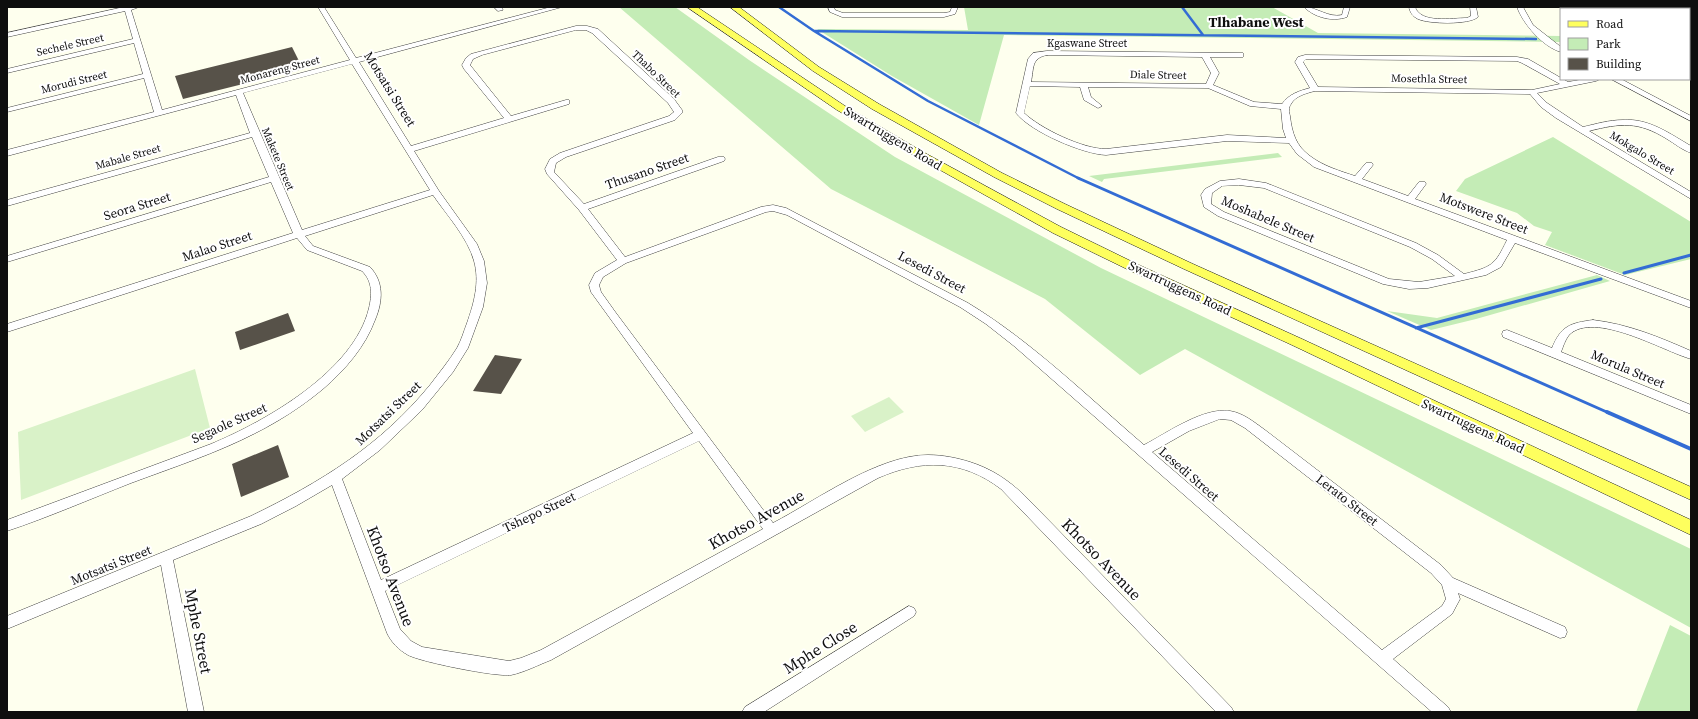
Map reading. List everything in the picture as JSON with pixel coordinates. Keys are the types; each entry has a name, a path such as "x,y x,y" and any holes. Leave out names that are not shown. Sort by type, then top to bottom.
{"main road":[{"name":"Swartruggens Road","path":"691,7 841,108 926,158 1056,230 1691,528"},
{"name":"Swartruggens Road","path":"734,7 842,86 928,136 1047,200 1190,267 1691,494"}],"street":[{"name":"Motsatsi Street","path":"7,623 256,520 292,502 335,477 376,447 418,407 449,369 463,348 478,307 482,283 479,261 472,244 435,191 356,61 321,7"},
{"name":"Monareng Street","path":"7,153 239,93 560,7"},
{"path":"831,7 832,11 842,15 944,15 953,13 954,7"},
{"path":"1307,7 1323,16 1334,18 1345,16 1347,7"},
{"path":"1412,7 1414,13 1422,18 1468,20 1475,17 1473,7"},
{"path":"1520,7 1526,19 1538,33 1560,49"},
{"path":"7,35 130,8 147,75 159,114"},
{"name":"Thabo Street","path":"509,119 468,69 466,61 473,55 576,28 586,28 595,31 671,101 678,110 678,114 672,118 563,155 551,162 550,172 582,208 623,261"},
{"name":"Sechele Street","path":"7,71 138,40"},
{"name":"Kgaswane Street","path":"1240,55 1040,54 1033,56 1028,84 1020,113 1032,123 1081,147 1097,152 1118,151 1227,138 1291,141"},
{"path":"1205,55 1215,73 1209,86"},
{"path":"1315,89 1299,62 1301,58 1516,59 1525,61 1567,85"},
{"name":"Morudi Street","path":"7,110 147,75"},
{"name":"Mosethla Street","path":"1285,107 1293,97 1315,89 1532,92 1591,80"},
{"path":"1617,80 1691,120"},
{"name":"Diale Street","path":"1028,84 1209,86 1253,104 1285,107"},
{"path":"1083,85 1087,98 1098,106"},
{"name":"Mokgalo Street","path":"1532,92 1551,111 1691,196"},
{"name":"Makete Street","path":"239,93 298,233"},
{"path":"410,149 566,102"},
{"name":"Motswere Street","path":"1285,107 1287,126 1291,141 1299,153 1328,170 1410,199 1691,305"},
{"name":"Mokgalo Street","path":"1582,130 1624,122 1636,122 1649,126 1691,150"},
{"name":"Mabale Street","path":"7,203 255,134"},
{"name":"Thusano Street","path":"582,208 721,159"},
{"path":"1357,180 1369,165"},
{"name":"Seora Street","path":"7,260 274,178"},
{"name":"Moshabele Street","path":"1462,278 1435,257 1413,245 1266,186 1239,182 1220,184 1208,191 1206,195 1207,205 1222,214 1387,282 1415,287 1443,283 1462,278 1489,270 1497,266 1513,238"},
{"path":"1410,199 1422,184"},
{"name":"Malao Street","path":"7,328 298,233 435,191"},
{"name":"Lesedi Street","path":"771,530 596,292 594,285 599,275 623,261 764,209 783,210 957,301 990,321 1018,343 1443,712"},
{"name":"Segaole Street","path":"7,526 214,446 256,428 284,412 310,393 336,370 350,354 365,331 372,316 377,298 376,285 372,275 366,269 310,248 298,233"},
{"path":"1555,353 1566,332 1584,324 1596,323 1622,328 1691,356"},
{"name":"Morula Street","path":"1507,334 1691,410"},
{"name":"Lerato Street","path":"1142,452 1204,418 1217,414 1229,415 1241,419 1430,564 1448,582"},
{"name":"Tshepo Street","path":"378,588 700,435"},
{"name":"Khotso Avenue","path":"335,477 394,633 401,643 409,650 421,654 495,667 509,668 522,665 546,655 771,530 872,475 892,466 919,460 932,460 967,467 990,475 1005,485 1039,518 1226,712"},
{"name":"Mphe Street","path":"166,558 196,712"},
{"path":"1448,582 1560,632"},
{"path":"1381,659 1446,610 1453,599 1448,582"},
{"name":"Mphe Close","path":"750,712 910,612"}],"green space":[{"path":"619,7 675,7 749,60 895,157 1101,268 1691,549 1691,628 1185,349 1140,375 1045,299 831,189"},
{"path":"964,7 1272,7 1318,33 1560,36 1560,42 1004,35 979,125 892,76 817,29 968,30"},
{"path":"1553,137 1691,222 1691,259 1625,275 1545,245 1552,232 1534,226 1517,213 1456,191 1465,179"},
{"path":"1278,153 1282,157 1104,179 1102,182 1089,176"},
{"path":"1597,275 1610,281 1476,319 1431,330 1387,311 1437,318"},
{"path":"195,369 210,428 21,500 18,432"},
{"path":"889,397 904,412 865,432 851,416"},
{"path":"1670,625 1691,636 1691,712 1636,712"}],"building":[{"path":"292,47 303,69 183,99 175,76"},
{"path":"288,313 295,331 240,350 235,332"},
{"path":"495,355 522,359 501,394 473,391"},
{"path":"278,445 289,477 241,497 232,464"}],"waterway":[{"path":"779,7 814,31 928,101 1078,178"},
{"path":"1182,7 1203,35"},
{"path":"815,31 1536,39"},
{"path":"1078,178 1417,328"},
{"path":"1624,273 1691,255"},
{"path":"1417,328 1601,279"},
{"path":"1417,328 1609,413"},
{"path":"1607,412 1691,449"}],"district":[{"name":"Tlhabane West","path":"1256,22"}]}
